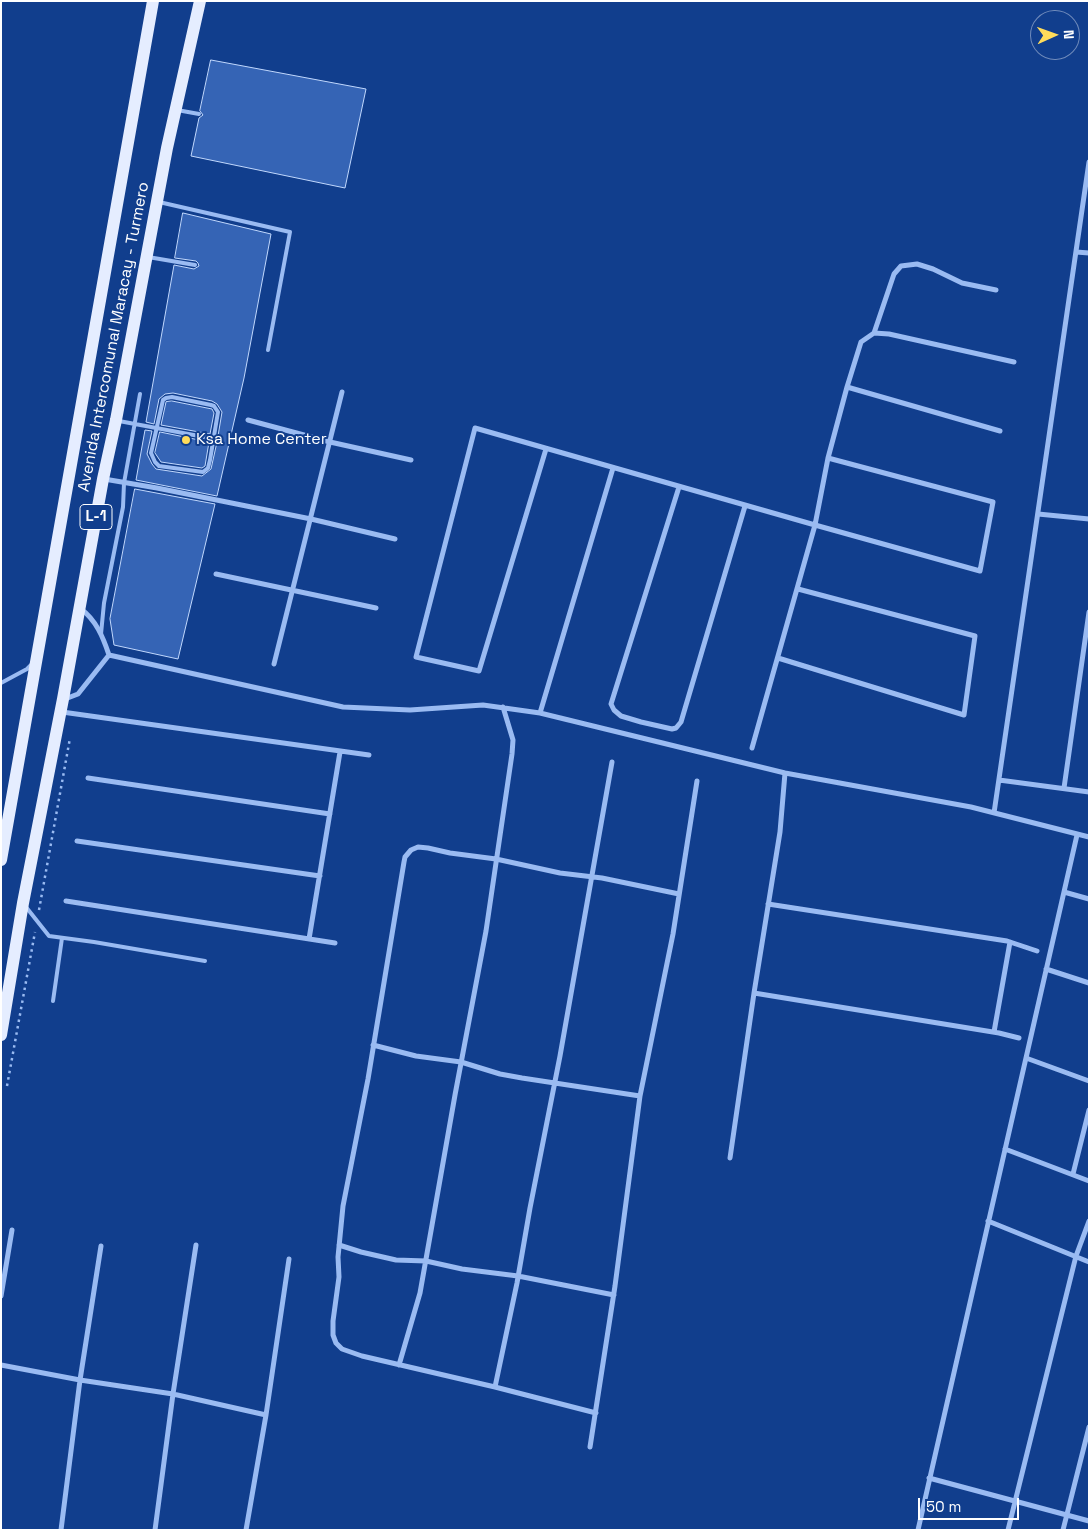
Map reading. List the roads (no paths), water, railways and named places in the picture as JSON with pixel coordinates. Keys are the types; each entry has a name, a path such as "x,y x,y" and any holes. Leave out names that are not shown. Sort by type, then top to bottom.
{"main road":[{"name":"Avenida Intercomunal Maracay - Turmero","path":"1,860 6,811 36,660 153,1"},
{"name":"Avenida Intercomunal Maracay - Turmero","path":"1,1035 23,903 156,201 200,1"}],"street":[{"path":"994,813 1089,162"},
{"path":"1076,252 1089,253"},
{"path":"752,748 816,526 828,458 847,387 861,342 874,333 894,274 901,266 917,264 933,269 962,283 996,290"},
{"path":"874,333 889,334 1014,362"},
{"path":"847,387 1000,431"},
{"path":"274,664 342,392"},
{"path":"248,420 330,442 411,460"},
{"path":"546,449 479,672 416,656 475,428 816,526 980,570 994,502 828,458"},
{"path":"540,713 613,468"},
{"path":"103,479 311,518 395,540"},
{"path":"679,487 611,704 617,714 629,719 672,729 676,728 681,722 746,506"},
{"path":"1038,514 1089,520"},
{"path":"216,574 376,608"},
{"path":"778,658 964,715 975,636 798,588"},
{"path":"80,608 92,618 109,654"},
{"path":"1064,788 1089,612"},
{"path":"62,705 68,698 78,694 109,654"},
{"path":"109,654 343,707 410,710 483,705 540,713 785,773 972,807 1089,837"},
{"path":"62,705 340,752 369,755"},
{"path":"399,1365 420,1293 486,931 513,740 503,707"},
{"path":"309,939 340,752"},
{"path":"495,1387 555,1082 612,762"},
{"path":"730,1158 780,832 785,773"},
{"path":"88,778 330,814"},
{"path":"999,780 1089,792"},
{"path":"590,1447 614,1295 640,1096 673,934 697,781"},
{"path":"918,1530 1077,835"},
{"path":"77,841 320,876"},
{"path":"596,1413 362,1356 342,1349 336,1343 333,1335 333,1321 339,1286 339,1245 343,1206 407,853 418,847 496,859 544,870 679,894"},
{"path":"1064,892 1089,899"},
{"path":"66,901 335,943"},
{"path":"768,904 1010,942 1037,951"},
{"path":"994,1032 1010,942"},
{"path":"1046,969 1089,983"},
{"path":"754,993 994,1032 1019,1038"},
{"path":"373,1046 416,1056 461,1062 500,1074 640,1096"},
{"path":"1026,1058 1089,1081"},
{"path":"1072,1174 1089,1110"},
{"path":"1005,1148 1089,1181"},
{"path":"988,1221 1089,1262"},
{"path":"1008,1530 1076,1256 1089,1221"},
{"path":"1,1296 12,1230"},
{"path":"155,1530 173,1394 196,1245"},
{"path":"339,1245 396,1260 426,1261 462,1269 518,1276 614,1295"},
{"path":"61,1530 80,1380 101,1246"},
{"path":"246,1530 266,1415 289,1259"},
{"path":"1,1364 80,1380 173,1394 266,1415"},
{"path":"1063,1530 1089,1427"},
{"path":"929,1478 1089,1521"}],"lane":[{"path":"175,110 200,114"},
{"path":"156,201 290,232 268,350"},
{"path":"146,257 195,264"},
{"path":"101,634 104,603 123,507 124,483 140,394"},
{"path":"172,397 214,406 218,412 215,439 208,468 202,472 159,466 151,453 163,400 166,398 172,397"},
{"path":"116,420 215,439"},
{"path":"1,683 27,669 36,660"},
{"path":"23,903 49,936 205,961"},
{"path":"53,1001 62,938"}],"place":[{"name":"Ksa Home Center","path":"186,440"}]}
